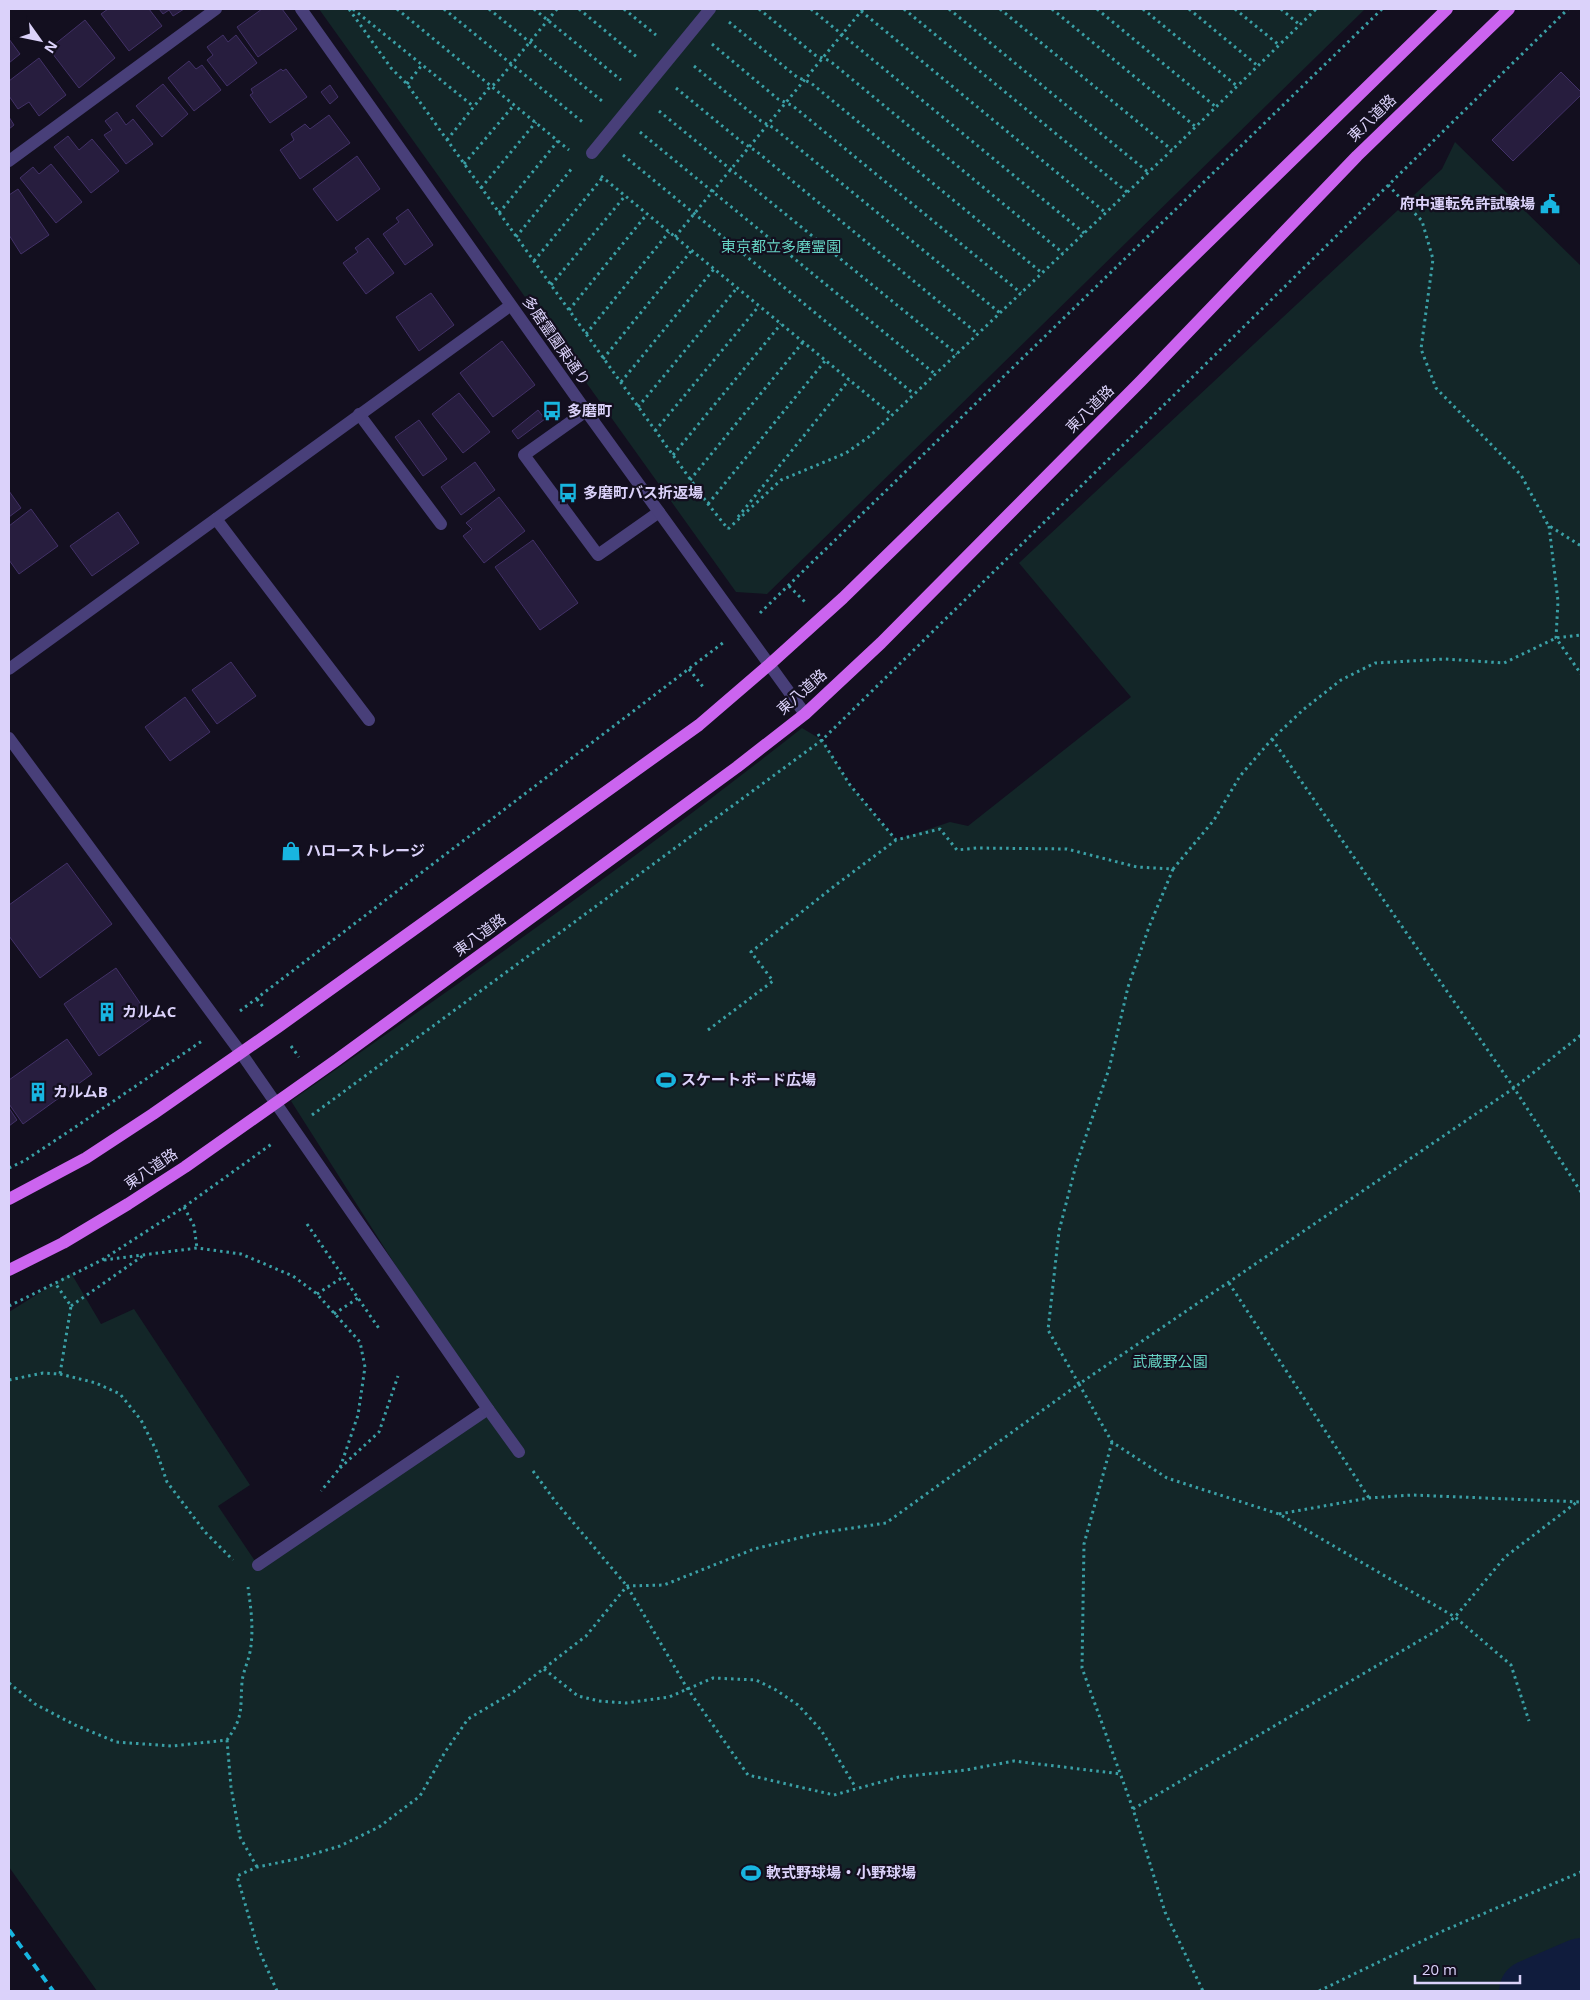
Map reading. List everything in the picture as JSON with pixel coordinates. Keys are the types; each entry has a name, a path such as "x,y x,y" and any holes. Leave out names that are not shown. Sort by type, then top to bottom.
{"main road":[{"name":"東八道路","path":"9,1199 86,1158 278,1027 699,725 843,598 1447,9"},
{"name":"東八道路","path":"9,1270 63,1243 128,1204 313,1076 737,767 805,714 881,643 1134,388 1356,156 1509,9"}],"street":[{"path":"9,161 216,9"},
{"name":"多磨霊園東通り","path":"301,9 586,411 805,714"},
{"path":"592,153 710,9"},
{"path":"9,668 511,305"},
{"path":"586,411 524,456 598,555 659,512"},
{"path":"359,414 441,524"},
{"path":"216,519 369,720"},
{"path":"9,738 240,1053 520,1452"},
{"path":"258,1565 488,1409"}],"path":[{"path":"351,9 473,106"},
{"path":"351,9 391,68 407,84 690,480 728,529"},
{"path":"397,9 573,153"},
{"path":"444,9 518,69"},
{"path":"489,9 536,47"},
{"path":"534,9 554,25"},
{"path":"447,140 473,106 497,82 557,9"},
{"path":"759,9 815,55 830,61 1063,253"},
{"path":"812,9 1084,233"},
{"path":"904,9 1127,192"},
{"path":"949,9 1148,173"},
{"path":"1000,9 1172,150"},
{"path":"1052,9 1196,127"},
{"path":"1097,9 1216,106"},
{"path":"1143,9 1237,86"},
{"path":"1189,9 1258,66"},
{"path":"1235,9 1279,45"},
{"path":"1281,9 1300,24"},
{"path":"728,529 781,480 846,453 870,436 1148,173 1316,9"},
{"path":"768,606 1382,9"},
{"path":"675,237 862,10 1106,213"},
{"path":"729,21 797,77 811,83 1042,273"},
{"path":"694,29 778,99 793,106 1021,293"},
{"path":"407,84 422,65"},
{"path":"464,164 514,104"},
{"path":"760,121 774,128 1000,314"},
{"path":"481,188 536,122"},
{"path":"499,213 558,141"},
{"path":"743,143 978,334"},
{"path":"724,165 956,354"},
{"path":"516,237 574,166"},
{"path":"596,172 892,415"},
{"path":"534,261 603,177"},
{"path":"1388,185 1422,221 1433,259 1421,349 1436,388 1521,475 1548,525 1558,601 1556,638 1581,674"},
{"path":"706,186 936,374"},
{"path":"551,285 625,196"},
{"path":"688,209 914,394"},
{"path":"569,310 647,214"},
{"path":"586,334 669,232"},
{"path":"603,359 692,250"},
{"path":"621,382 714,269"},
{"path":"638,407 737,288"},
{"path":"656,431 759,306"},
{"path":"673,456 780,324"},
{"path":"690,480 803,342"},
{"path":"708,504 826,360"},
{"path":"728,529 849,380"},
{"path":"1548,525 1581,546"},
{"path":"1529,1721 1511,1665 1455,1617 1279,1514 1167,1478 1112,1442 1048,1330 1059,1231 1076,1166 1109,1069 1128,987 1149,927 1174,869 1214,820 1240,776 1272,739 1304,709 1341,680 1376,663 1445,659 1504,663 1556,638 1581,635"},
{"path":"239,1012 725,642"},
{"path":"805,714 850,785 896,840"},
{"path":"1272,739 1514,1088 1581,1192"},
{"path":"708,1030 773,981 751,952 896,840 940,830 958,850 977,848 1067,848 1137,867 1174,869"},
{"path":"257,999 332,1101"},
{"path":"277,1991 258,1948 237,1876 257,1867 297,1859 340,1846 379,1827 420,1796 445,1752 468,1719 512,1693 586,1636 627,1586 664,1585 754,1549 819,1532 886,1524 1079,1384 1514,1088 1581,1035"},
{"path":"9,1168 24,1161 201,1042"},
{"path":"9,1306 102,1260 184,1207 292,1129"},
{"path":"184,1207 194,1226 197,1248"},
{"path":"307,1224 380,1330"},
{"path":"102,1260 197,1248 242,1254 293,1276 317,1294 360,1342 365,1367 358,1415 340,1468"},
{"path":"71,1306 144,1254"},
{"path":"317,1294 343,1277"},
{"path":"55,1283 71,1306 60,1374"},
{"path":"1229,1283 1368,1498"},
{"path":"334,1314 358,1298"},
{"path":"9,1380 43,1373 60,1374 96,1383 120,1394 141,1420 156,1450 167,1482 205,1532 234,1562"},
{"path":"315,1498 340,1468 379,1432 398,1376"},
{"path":"1112,1442 1084,1544 1082,1668 1133,1809 1165,1912 1202,1991"},
{"path":"520,1452 555,1501 627,1586 687,1688 748,1775 834,1795 899,1777 966,1770 1014,1761 1121,1774"},
{"path":"1279,1514 1368,1498 1412,1495 1579,1502"},
{"path":"1133,1809 1441,1628 1455,1617 1505,1557 1579,1502"},
{"path":"246,1581 253,1627 250,1654 242,1681 242,1705 237,1726 227,1740 231,1787 240,1837 257,1867"},
{"path":"544,1669 578,1696 600,1701 626,1703 669,1697 713,1678 756,1680 776,1690 798,1705 821,1730 856,1788"},
{"path":"9,1683 35,1704 75,1725 116,1742 172,1746 227,1740"},
{"path":"1319,1991 1445,1930 1581,1872"}],"green space":[{"name":"東京都立多磨霊園","path":"319,9 1365,9 767,594 736,592"},
{"name":"武蔵野公園","path":"1455,142 1581,266 1581,1991 97,1991 9,1867 9,1312 71,1273 101,1324 134,1309 250,1485 218,1506 257,1564 487,1409 291,1101 613,872 802,728 822,740 850,785 896,840 950,822 968,826 1131,697 1019,563 1442,169"}],"building":[{"path":"108,9 149,9 162,26 129,51 101,14"},
{"path":"159,9 184,9 173,16 169,10 163,14"},
{"path":"262,9 282,9 297,29 258,57 237,27"},
{"path":"85,20 115,58 79,88 49,49"},
{"path":"223,35 228,42 236,35 257,63 227,86 207,60 213,55 207,47"},
{"path":"9,39 20,54 9,63"},
{"path":"39,58 66,95 39,116 29,102 18,109 9,96 9,81"},
{"path":"189,61 196,69 202,65 221,90 194,111 168,78"},
{"path":"281,69 283,71 286,69 307,97 270,123 250,95 253,93 251,89"},
{"path":"1561,72 1581,92 1581,95 1513,161 1492,140"},
{"path":"163,84 188,114 162,137 136,106"},
{"path":"330,85 338,97 330,104 321,92"},
{"path":"117,112 126,125 133,119 153,144 126,164 104,135 112,130 105,121"},
{"path":"329,115 350,143 300,179 280,150 294,140 291,134 305,124 310,129"},
{"path":"9,117 14,125 9,129"},
{"path":"68,136 79,150 92,139 119,171 91,193 54,147"},
{"path":"357,156 380,189 337,221 313,189"},
{"path":"51,164 82,202 56,223 20,178 33,167 39,174"},
{"path":"18,189 49,235 21,254 9,235 9,195"},
{"path":"408,209 433,245 405,265 383,234 399,222 396,218"},
{"path":"368,238 394,273 366,294 343,263 358,252 355,248"},
{"path":"431,293 454,325 419,351 396,317"},
{"path":"502,341 535,385 493,417 460,373"},
{"path":"459,393 490,432 463,453 432,414"},
{"path":"538,410 545,419 518,439 512,431"},
{"path":"419,420 447,459 423,476 395,437"},
{"path":"475,462 495,490 461,515 441,487"},
{"path":"9,491 21,508 9,517"},
{"path":"499,497 525,531 484,563 463,536 472,529 466,523"},
{"path":"31,509 58,546 19,574 9,560 9,526"},
{"path":"118,512 139,543 92,576 70,546"},
{"path":"533,540 578,603 540,630 495,567"},
{"path":"231,662 256,696 217,724 192,690"},
{"path":"185,697 210,732 170,761 145,727"},
{"path":"67,863 112,924 40,978 9,936 9,905"},
{"name":"カルムC","path":"116,968 151,1019 99,1056 64,1004"},
{"name":"カルムB","path":"67,1039 92,1074 23,1124 9,1104 9,1080"},
{"path":"9,1108 17,1120 9,1126"}],"waterway":[{"path":"1530,1991 1581,1969"}],"railway":[{"path":"9,1930 53,1991"}],"place":[{"name":"府中運転免許試験場","path":"1550,204"},
{"name":"多磨町","path":"552,411"},
{"name":"多磨町バス折返場","path":"568,493"},
{"name":"ハローストレージ","path":"291,851"},
{"name":"カルムC","path":"107,1012"},
{"name":"スケートボード広場","path":"666,1080"},
{"name":"カルムB","path":"38,1092"},
{"name":"軟式野球場・小野球場","path":"751,1873"}]}
